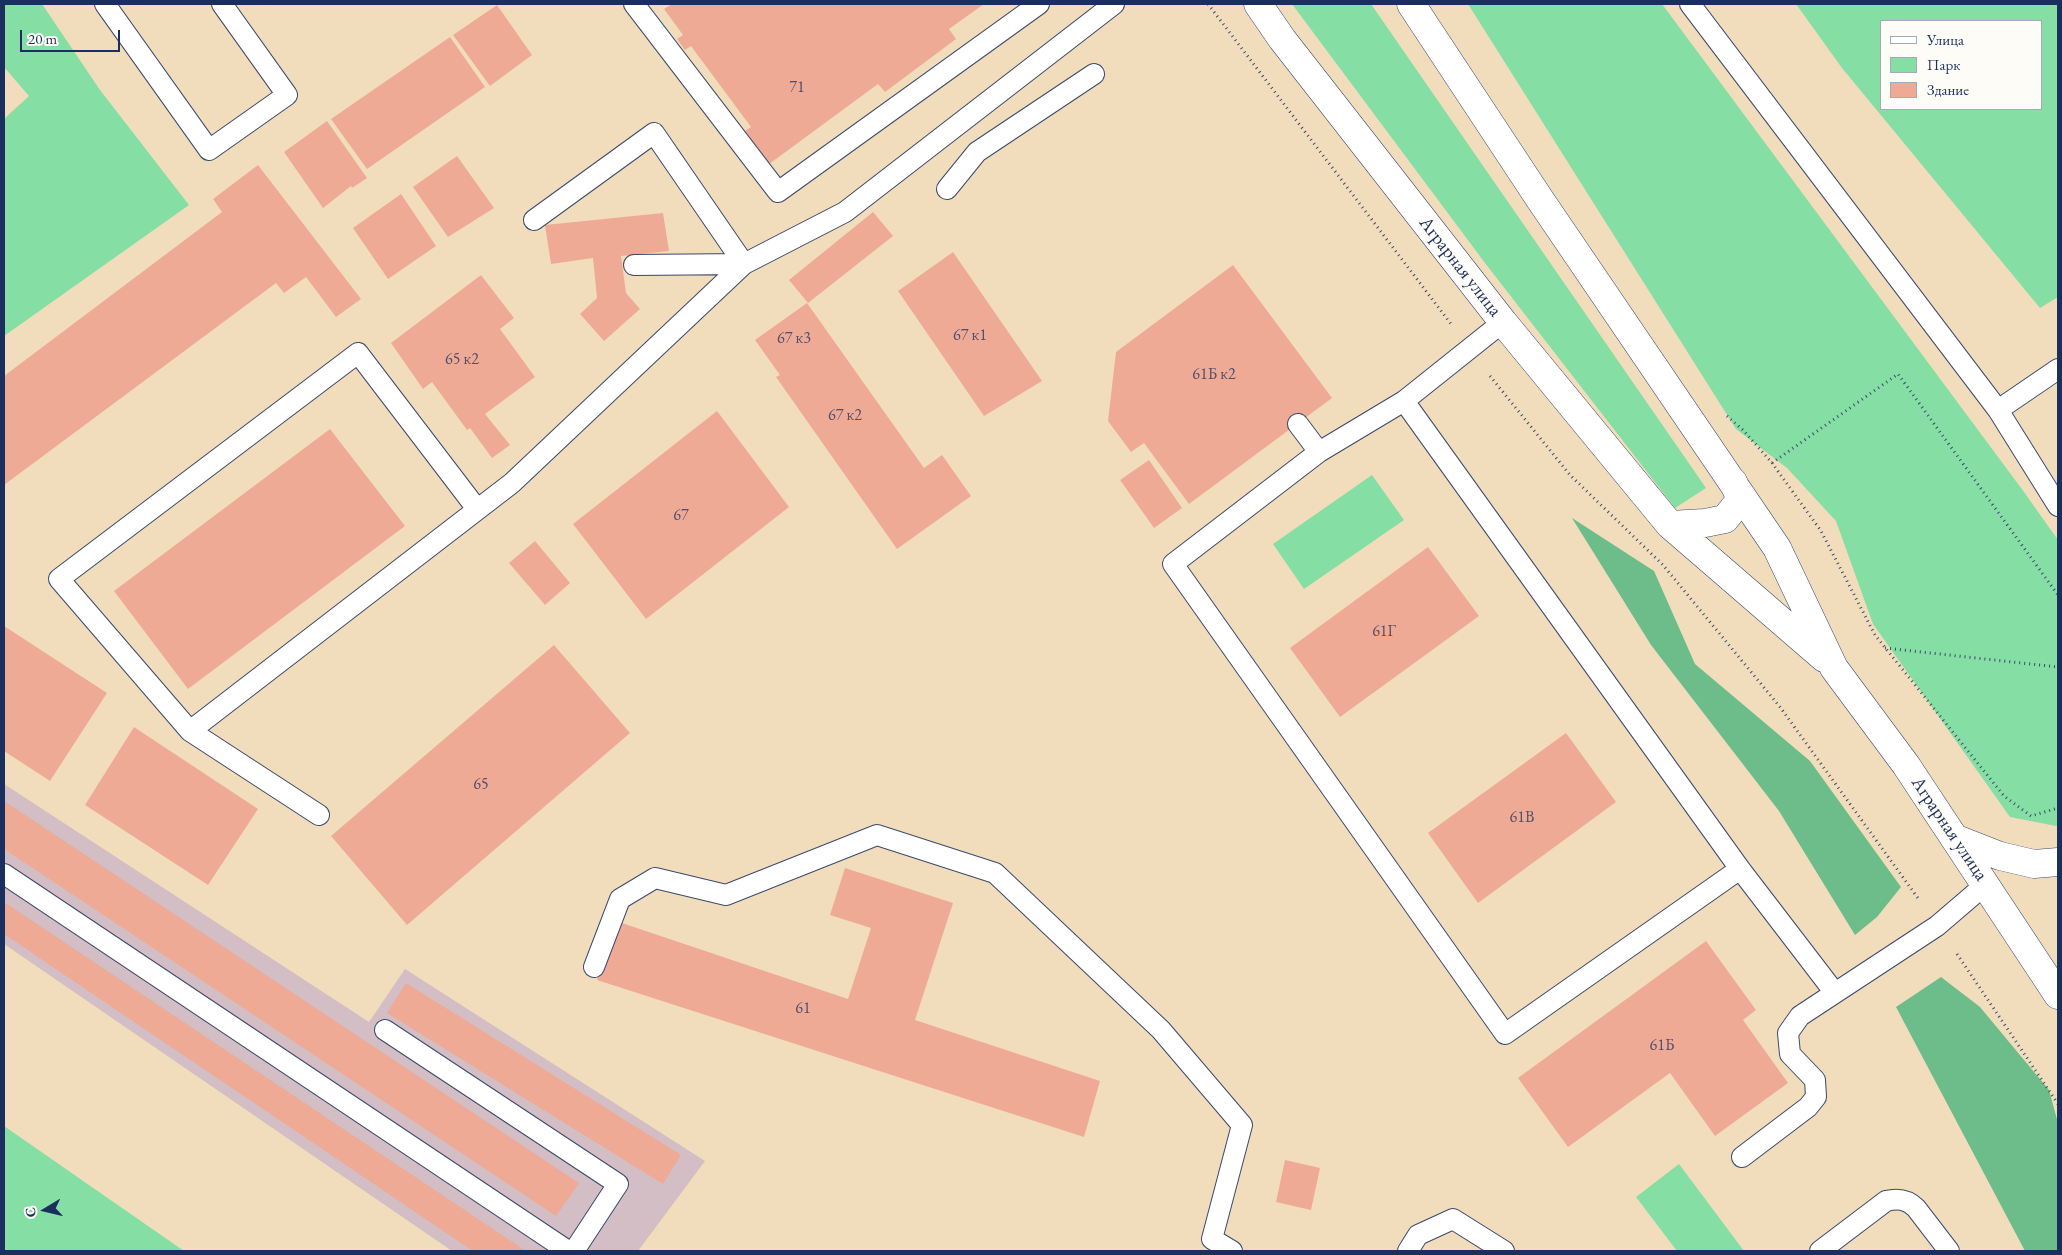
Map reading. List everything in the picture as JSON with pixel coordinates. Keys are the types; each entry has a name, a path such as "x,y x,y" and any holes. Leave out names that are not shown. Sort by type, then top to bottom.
{"street":[{"name":"Аграрная улица","path":"1258,4 1282,39 1503,322 1670,525 1834,668"},
{"name":"Аграрная улица","path":"1410,4 1539,198 1730,476 1777,548 1834,668 1906,765 2058,995"},
{"name":"Аграрная улица","path":"1670,525 1705,523 1725,519 1741,499 1730,476"},
{"path":"1954,838 2000,856 2034,864 2058,862"}],"lane":[{"path":"106,4 210,150 287,95 222,4"},
{"path":"634,4 778,192 1039,4"},
{"path":"190,731 512,483 744,264 845,212 1114,4"},
{"path":"1690,4 1998,410 2058,506"},
{"path":"947,189 977,152 1094,74"},
{"path":"956,125 977,152"},
{"path":"534,220 654,133 744,264"},
{"path":"634,265 744,264"},
{"path":"1503,322 1404,401 1319,452 1173,564 1504,1034 1740,869"},
{"path":"319,815 190,731 59,579 358,353 477,509"},
{"path":"1998,410 2058,369"},
{"path":"1404,401 1740,869 1835,993"},
{"path":"1298,424 1319,452"},
{"path":"594,967 620,899 655,878 726,895 877,835 995,873 1162,1030 1242,1125 1212,1239 1232,1251"},
{"path":"4,874 568,1251"},
{"path":"1742,1156 1808,1107 1816,1097 1815,1080 1790,1054 1788,1033 1800,1016 1937,926 1986,884"},
{"path":"385,1030 618,1184 574,1251"},
{"path":"1820,1251 1886,1201 1895,1199 1911,1203 1949,1251"},
{"path":"1408,1251 1418,1235 1453,1219 1504,1251"}],"path":[{"path":"1208,4 1451,324"},
{"path":"1772,462 1898,374 2058,595"},
{"path":"1490,376 1570,475 1663,565 1780,708 1920,901"},
{"path":"1722,412 1743,430 1772,462 1821,531 1875,635 2004,796 2031,816 2058,808"},
{"path":"1886,648 2058,668"},
{"path":"1956,954 2058,1104"}],"shaded area":[{"path":"4,784 369,1022 405,969 705,1161 638,1251 452,1251 4,944"}],"green space":[{"path":"4,4 42,4 100,90 189,205 4,336 4,119 29,96 4,67"},
{"path":"1292,4 1371,4 1706,488 1675,508 1485,263"},
{"path":"1468,4 1662,4 2024,492 2058,540 2058,825 2010,817 1873,624 1836,521 1787,468 1736,429"},
{"path":"1796,4 2058,4 2058,297 2040,308 1842,68"},
{"path":"1372,475 1404,520 1304,589 1273,544"},
{"path":"1572,518 1654,571 1695,664 1810,761 1901,887 1877,917 1855,935 1779,811 1651,645"},
{"path":"1941,977 1980,1007 2049,1090 2058,1123 2058,1251 2025,1251 1896,1007"},
{"path":"4,1126 184,1251 4,1251"},
{"path":"1679,1164 1744,1251 1677,1251 1636,1197"}],"building":[{"path":"672,4 984,4 949,29 956,39 885,92 878,84 761,170 742,145 750,138 745,131 751,127 691,46 685,50 677,39 683,35 664,9"},
{"path":"497,5 532,55 490,86 453,35"},
{"path":"450,37 485,87 367,169 331,119"},
{"path":"327,121 367,178 352,188 351,186 323,208 284,152"},
{"path":"457,156 494,208 448,237 413,187"},
{"path":"258,165 361,299 336,317 306,277 284,293 276,283 4,485 4,376 222,212 213,199"},
{"path":"401,194 436,246 388,279 353,228"},
{"path":"873,212 893,236 808,303 789,280"},
{"path":"663,213 669,251 621,256 626,293 640,309 604,341 580,314 597,298 593,258 551,264 545,225"},
{"path":"953,252 1042,381 984,416 898,291"},
{"path":"1233,265 1332,398 1189,504 1144,443 1131,452 1108,421 1116,352"},
{"path":"481,275 514,318 500,329 535,377 485,414 510,445 492,458 470,428 467,430 432,382 423,389 391,343"},
{"path":"807,303 924,468 942,455 971,496 897,549 776,377 780,375 755,340"},
{"path":"717,411 789,507 646,619 573,524"},
{"path":"330,429 405,526 188,689 114,591"},
{"path":"1149,460 1182,508 1154,528 1120,480"},
{"path":"535,541 570,583 545,605 509,563"},
{"path":"1428,547 1479,616 1340,717 1290,648"},
{"path":"4,626 107,693 50,781 4,751"},
{"path":"554,645 630,733 407,925 331,836"},
{"path":"134,727 258,809 208,885 85,805"},
{"path":"1566,733 1616,802 1478,903 1428,833"},
{"path":"4,801 579,1183 556,1216 4,849"},
{"path":"845,868 953,903 915,1020 1100,1081 1084,1137 597,980 616,921 848,999 871,928 830,915"},
{"path":"4,902 526,1251 473,1251 4,934"},
{"path":"1706,941 1756,1010 1743,1020 1788,1083 1715,1136 1670,1073 1568,1147 1518,1078"},
{"path":"406,983 681,1155 663,1184 387,1013"},
{"path":"1285,1160 1320,1168 1311,1210 1276,1202"}]}
